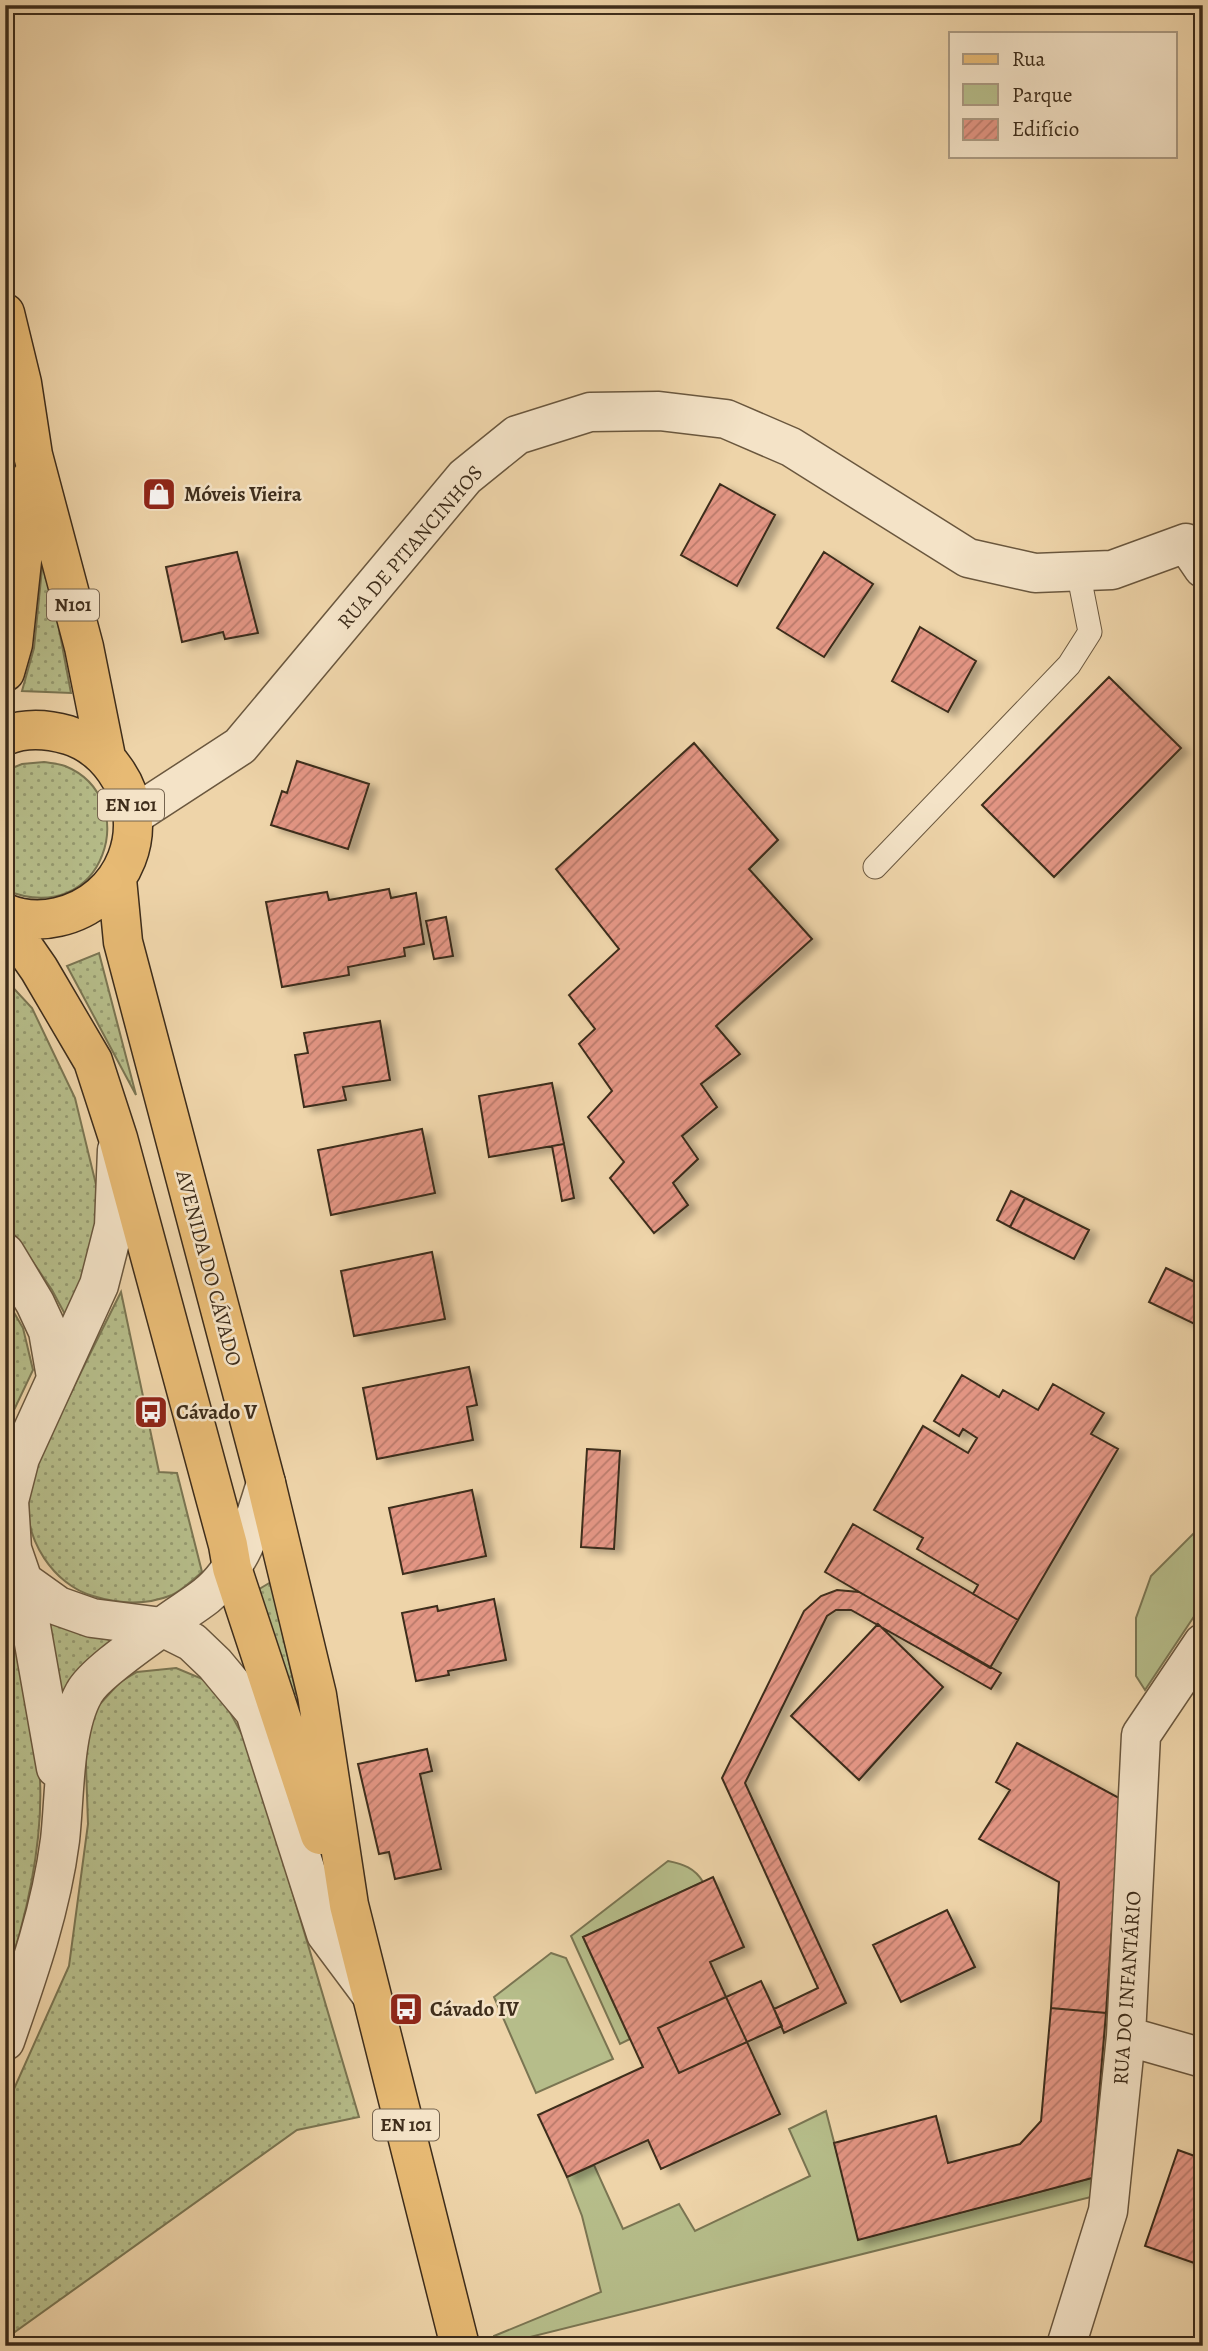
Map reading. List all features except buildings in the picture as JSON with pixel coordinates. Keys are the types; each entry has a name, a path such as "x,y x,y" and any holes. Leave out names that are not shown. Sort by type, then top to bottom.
{"main road":[{"path":"5,313 22,383 33,455 13,644 5,672"},
{"name":"N101","path":"33,455 84,647 106,757"},
{"name":"EN 101","path":"5,736 14,732 46,729 78,738 106,757 125,784 134,816 132,846 121,874 101,897 75,913 45,920 15,917 5,913"},
{"name":"AVENIDA DO CÁVADO","path":"117,878 123,942 266,1483 317,1695 349,1905 460,2346"},
{"name":"AVENIDA DO CÁVADO","path":"5,920 39,969 93,1061 118,1138 232,1568 321,1840 349,1905"}],"street":[{"name":"RUA DE PITANCINHOS","path":"134,816 240,746 465,477 517,435 590,412 659,411 726,419 791,447 968,558 1035,573 1112,570 1197,547"},
{"path":"62,1804 23,1581 12,1549 9,1501 20,1458 99,1285 114,1226 118,1138"},
{"path":"5,1254 35,1303 48,1331 56,1377"},
{"path":"5,2041 40,1940 60,1840 72,1726 84,1691 133,1648 207,1595 232,1568 253,1526 266,1483"},
{"path":"23,1581 58,1605 92,1618 162,1627 192,1642 215,1664 255,1712 326,1934 370,1993"},
{"name":"RUA DO INFANTÁRIO","path":"1066,2346 1108,2211 1126,2036 1141,1735 1203,1643"},
{"path":"1126,2036 1203,2058"}],"lane":[{"path":"875,867 1069,665 1090,632 1078,571"}],"green space":[{"path":"44,549 71,693 22,691 34,648"},
{"path":"44,762 65,766 89,782 103,805 107,830 102,855 89,877 68,892 40,898 5,890 5,771 22,764"},
{"path":"99,953 136,1095 67,966"},
{"path":"5,979 32,1008 75,1098 100,1201 90,1268 68,1320 52,1290 5,1221"},
{"path":"121,1292 159,1472 177,1473 202,1572 172,1595 143,1602 103,1599 66,1582 54,1571 36,1544 28,1513 35,1471 46,1444"},
{"path":"5,1297 23,1328 33,1370 5,1429"},
{"path":"1203,1529 1203,1603 1145,1690 1136,1676 1136,1618 1151,1576 1194,1533"},
{"path":"271,1582 296,1693 292,1697 256,1591"},
{"path":"5,1606 32,1714 40,1780 40,1805 32,1882 5,1981"},
{"path":"43,1610 71,1629 114,1641 60,1711"},
{"path":"176,1668 205,1680 226,1705 250,1749 359,2117 297,2130 5,2339 5,2109 69,1966 88,1824 85,1737 99,1705 120,1682 137,1672"},
{"path":"668,1861 688,1867 703,1882 583,1937 630,2039 620,2044 571,1936"},
{"path":"551,1953 566,1958 613,2059 536,2093 494,1997"},
{"path":"826,2111 859,2239 1092,2178 1091,2197 494,2346 494,2336 601,2292 582,2216 567,2177 594,2165 623,2229 679,2204 695,2231 810,2176 789,2129"}],"place":[{"name":"Móveis Vieira","path":"159,494"},
{"name":"Cávado V","path":"151,1412"},
{"name":"Cávado IV","path":"406,2009"}]}
